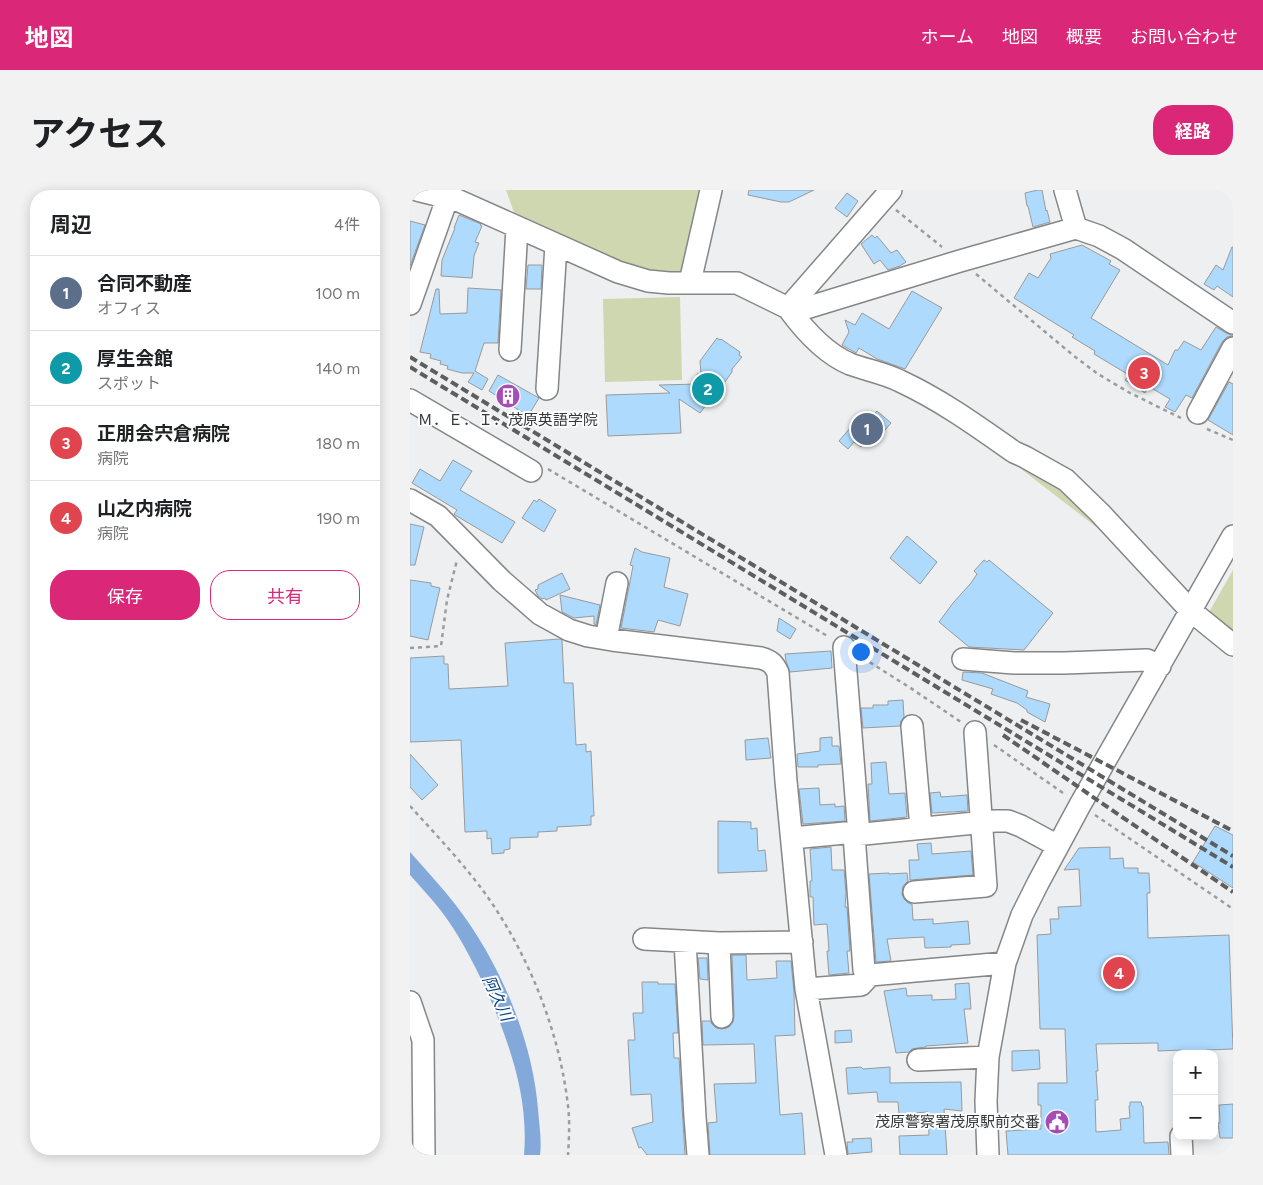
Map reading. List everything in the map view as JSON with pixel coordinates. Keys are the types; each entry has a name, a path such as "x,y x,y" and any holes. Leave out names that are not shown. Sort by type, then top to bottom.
{"street":[{"path":"417,190 448,196 618,272 648,281 669,283 737,283 788,308 803,309 1076,228 1099,236 1123,249 1233,323"},
{"path":"690,282 711,190"},
{"path":"1065,190 1076,228"},
{"path":"788,308 888,195"},
{"path":"410,304 448,196"},
{"path":"510,350 517,227"},
{"path":"547,389 556,245"},
{"path":"788,308 798,322 829,353 848,363 899,380 956,412 1014,452 1025,456 1066,480 1100,513 1191,611 1233,645"},
{"path":"1196,420 1233,348"},
{"path":"410,400 539,469"},
{"path":"410,500 438,516 502,581 540,614 569,630 606,639 762,658 769,660 775,666 778,673 786,781 806,989 836,1155"},
{"path":"988,1155 986,1101 988,1057 1005,963 1022,916 1080,805 1233,536"},
{"path":"606,639 617,584"},
{"path":"844,647 864,970 870,976"},
{"path":"963,659 1064,663 1147,660 1160,666"},
{"path":"912,726 921,828"},
{"path":"914,892 986,886 975,732"},
{"path":"792,838 846,833 857,835 982,821 1008,821 1058,846"},
{"path":"644,938 718,942 802,942"},
{"path":"685,941 698,1155"},
{"path":"718,942 722,1017"},
{"path":"806,989 861,985 870,976 1005,963"},
{"path":"410,1002 422,1040 424,1155"},
{"path":"918,1060 988,1057"},
{"path":"1180,1140 1182,1155"}],"path":[{"path":"888,195 918,229 1098,374 1130,393 1196,420 1233,440"},
{"path":"539,469 909,687 1233,909"},
{"path":"410,648 441,646 447,600 462,542"},
{"path":"410,806 488,898 510,931 532,976 549,1022 562,1068 568,1107 568,1155"}],"green space":[{"path":"506,190 704,190 681,276 647,275 515,215"},
{"path":"680,297 682,380 605,382 603,299"},
{"path":"942,408 1063,484 1130,553"},
{"path":"1233,570 1233,633 1208,614"}],"water":[{"name":"阿久川","path":"410,852 450,897 471,926 486,950 511,1001 529,1055 535,1082 541,1144 540,1155 524,1155 525,1133 516,1070 486,989 452,926 410,875"}],"building":[{"path":"749,190 814,190 789,202 781,202 748,195"},
{"path":"1042,190 1050,222 1033,227 1025,193"},
{"path":"847,193 858,201 847,217 835,208"},
{"path":"459,215 482,226 475,242 479,243 474,256 472,278 441,276 442,260"},
{"path":"410,221 425,225 410,266"},
{"path":"872,235 875,238 877,236 891,253 897,250 906,262 888,270 880,260 874,264 861,244"},
{"path":"1082,245 1111,261 1109,264 1120,270 1091,318 1168,365 1175,350 1178,350 1184,341 1201,350 1216,327 1233,336 1227,337 1222,342 1192,398 1186,395 1175,412 1165,407 1170,399 1148,386 1145,393 1125,380 1129,375 1094,354 1095,351 1072,337 1074,335 1014,298 1029,273 1038,278 1051,258 1050,254"},
{"path":"1232,247 1233,297 1217,286 1214,290 1204,284 1216,265 1223,270"},
{"path":"528,265 542,265 541,289 526,289"},
{"path":"468,288 501,290 498,343 484,343 475,371 488,379 482,390 468,382 474,373 462,373 447,369 448,366 440,364 441,361 430,358 431,354 420,352 436,289 439,289 440,314 467,313"},
{"path":"912,291 942,308 905,369 877,359 859,348 856,353 842,345 849,332 845,320 855,325 862,313 889,329"},
{"path":"717,338 740,352 739,355 742,357 700,413 679,399 681,433 608,436 606,395 670,393 659,385 698,384 697,374 701,374 700,361"},
{"name":"Ｍ．Ｅ．Ｉ．茂原英語学院","path":"498,375 539,398 528,416 489,391"},
{"path":"1229,382 1233,384 1233,435 1208,420"},
{"path":"877,411 891,423 879,437 877,436 875,439 871,436 861,447 854,442 848,449 839,441 863,413 870,418"},
{"path":"453,460 472,471 460,490 515,522 502,543 455,515 457,510 412,483 420,469 440,481"},
{"path":"539,499 556,510 544,532 522,518 534,500 537,502"},
{"path":"410,524 424,527 415,565 410,565"},
{"path":"907,536 937,562 920,584 890,558"},
{"path":"635,548 642,552 670,558 664,587 688,594 680,626 658,620 654,632 621,628 633,566 630,565"},
{"path":"984,560 987,562 989,560 1053,613 1024,650 969,647 939,622 971,583 977,574 974,571"},
{"path":"562,573 570,589 546,600 538,596 535,590 538,589 538,585"},
{"path":"410,580 431,583 431,586 440,588 428,640 410,636"},
{"path":"560,595 600,605 596,625 594,624 594,616 574,618 562,612"},
{"path":"779,618 796,629 790,639 777,631"},
{"path":"562,640 564,683 573,683 576,745 586,744 586,752 591,751 594,816 591,816 591,825 557,827 557,831 538,832 538,837 510,838 510,849 504,850 504,853 492,854 491,838 487,839 487,831 465,832 461,740 410,742 410,658 444,656 444,664 448,664 449,689 508,686 505,643"},
{"path":"831,651 832,668 790,672 785,654"},
{"path":"963,672 982,673 1028,691 1026,697 1050,704 1045,722 1027,712 1017,703 991,694 993,689 962,680"},
{"path":"903,700 904,717 900,726 863,728 861,708 873,708 873,705 888,705 888,701"},
{"path":"832,737 832,746 839,746 841,764 798,767 797,754 820,751 820,738"},
{"path":"768,738 771,758 746,760 745,740"},
{"path":"410,754 438,785 422,800 410,787"},
{"path":"886,762 889,794 905,793 907,817 870,821 868,784 872,784 871,763"},
{"path":"819,788 820,805 835,804 835,807 844,806 845,821 803,824 799,789"},
{"path":"940,792 941,797 967,795 968,811 932,813 930,793"},
{"path":"718,821 751,822 751,829 757,828 758,851 765,850 767,871 718,873"},
{"path":"1215,826 1233,835 1233,888 1193,862"},
{"path":"931,843 932,854 971,851 973,875 910,880 909,860 919,860 917,844"},
{"path":"831,847 832,870 844,870 845,907 847,907 850,951 847,951 849,973 829,975 827,924 814,925 813,897 810,897 810,881 812,881 810,849"},
{"path":"1110,847 1110,859 1123,858 1124,868 1138,868 1138,873 1149,873 1150,893 1147,893 1148,938 1229,935 1233,1049 1158,1051 1158,1043 1096,1044 1098,1100 1095,1100 1096,1132 1121,1130 1120,1119 1130,1118 1130,1102 1141,1102 1143,1106 1144,1143 1168,1142 1169,1155 1008,1155 1006,1131 1041,1129 1041,1105 1038,1105 1038,1083 1067,1083 1065,1029 1040,1029 1037,935 1051,934 1050,919 1059,919 1058,907 1081,906 1079,869 1064,870 1079,848"},
{"path":"907,873 908,881 903,886 902,894 908,903 912,904 913,920 933,919 933,924 968,921 970,944 925,948 924,937 887,939 891,961 876,962 869,874"},
{"path":"732,955 746,955 747,980 777,978 776,961 791,961 795,1035 775,1036 780,1115 802,1113 805,1155 710,1155 708,1123 717,1122 714,1084 756,1083 754,1044 703,1045 702,1021 710,1021 716,1028 722,1029 729,1027 733,1022"},
{"path":"698,958 707,958 708,980 700,979"},
{"path":"642,982 675,984 678,1033 673,1033 674,1058 679,1058 685,1155 647,1155 641,1147 639,1148 632,1128 653,1122 651,1094 631,1095 628,1040 635,1040 633,1013 643,1013"},
{"path":"969,983 971,1009 964,1009 968,1043 926,1046 912,1049 909,1052 896,1053 884,991 906,988 907,996 932,995 932,1000 956,999 955,984"},
{"path":"851,1030 852,1042 835,1043 835,1031"},
{"path":"1039,1050 1040,1069 1012,1071 1012,1051"},
{"path":"861,1067 863,1069 890,1067 890,1083 961,1082 962,1111 944,1109 947,1155 900,1155 899,1136 929,1135 928,1112 899,1114 898,1102 878,1102 877,1092 848,1094 846,1068"},
{"path":"1233,1104 1233,1138 1220,1138 1218,1123 1220,1123 1219,1105"},
{"path":"871,1138 872,1152 848,1154 847,1142 853,1142 852,1139"}],"railway":[{"path":"410,357 1233,856"},
{"path":"410,367 1233,867"},
{"path":"1021,720 1233,831"},
{"path":"1003,735 1233,892"}],"place":[{"name":"正朋会宍倉病院","path":"1144,373"},
{"name":"厚生会館","path":"708,389"},
{"name":"Ｍ．Ｅ．Ｉ．茂原英語学院","path":"508,396"},
{"name":"合同不動産","path":"867,429"},
{"name":"山之内病院","path":"1119,973"},
{"name":"茂原警察署茂原駅前交番","path":"1057,1122"}]}
